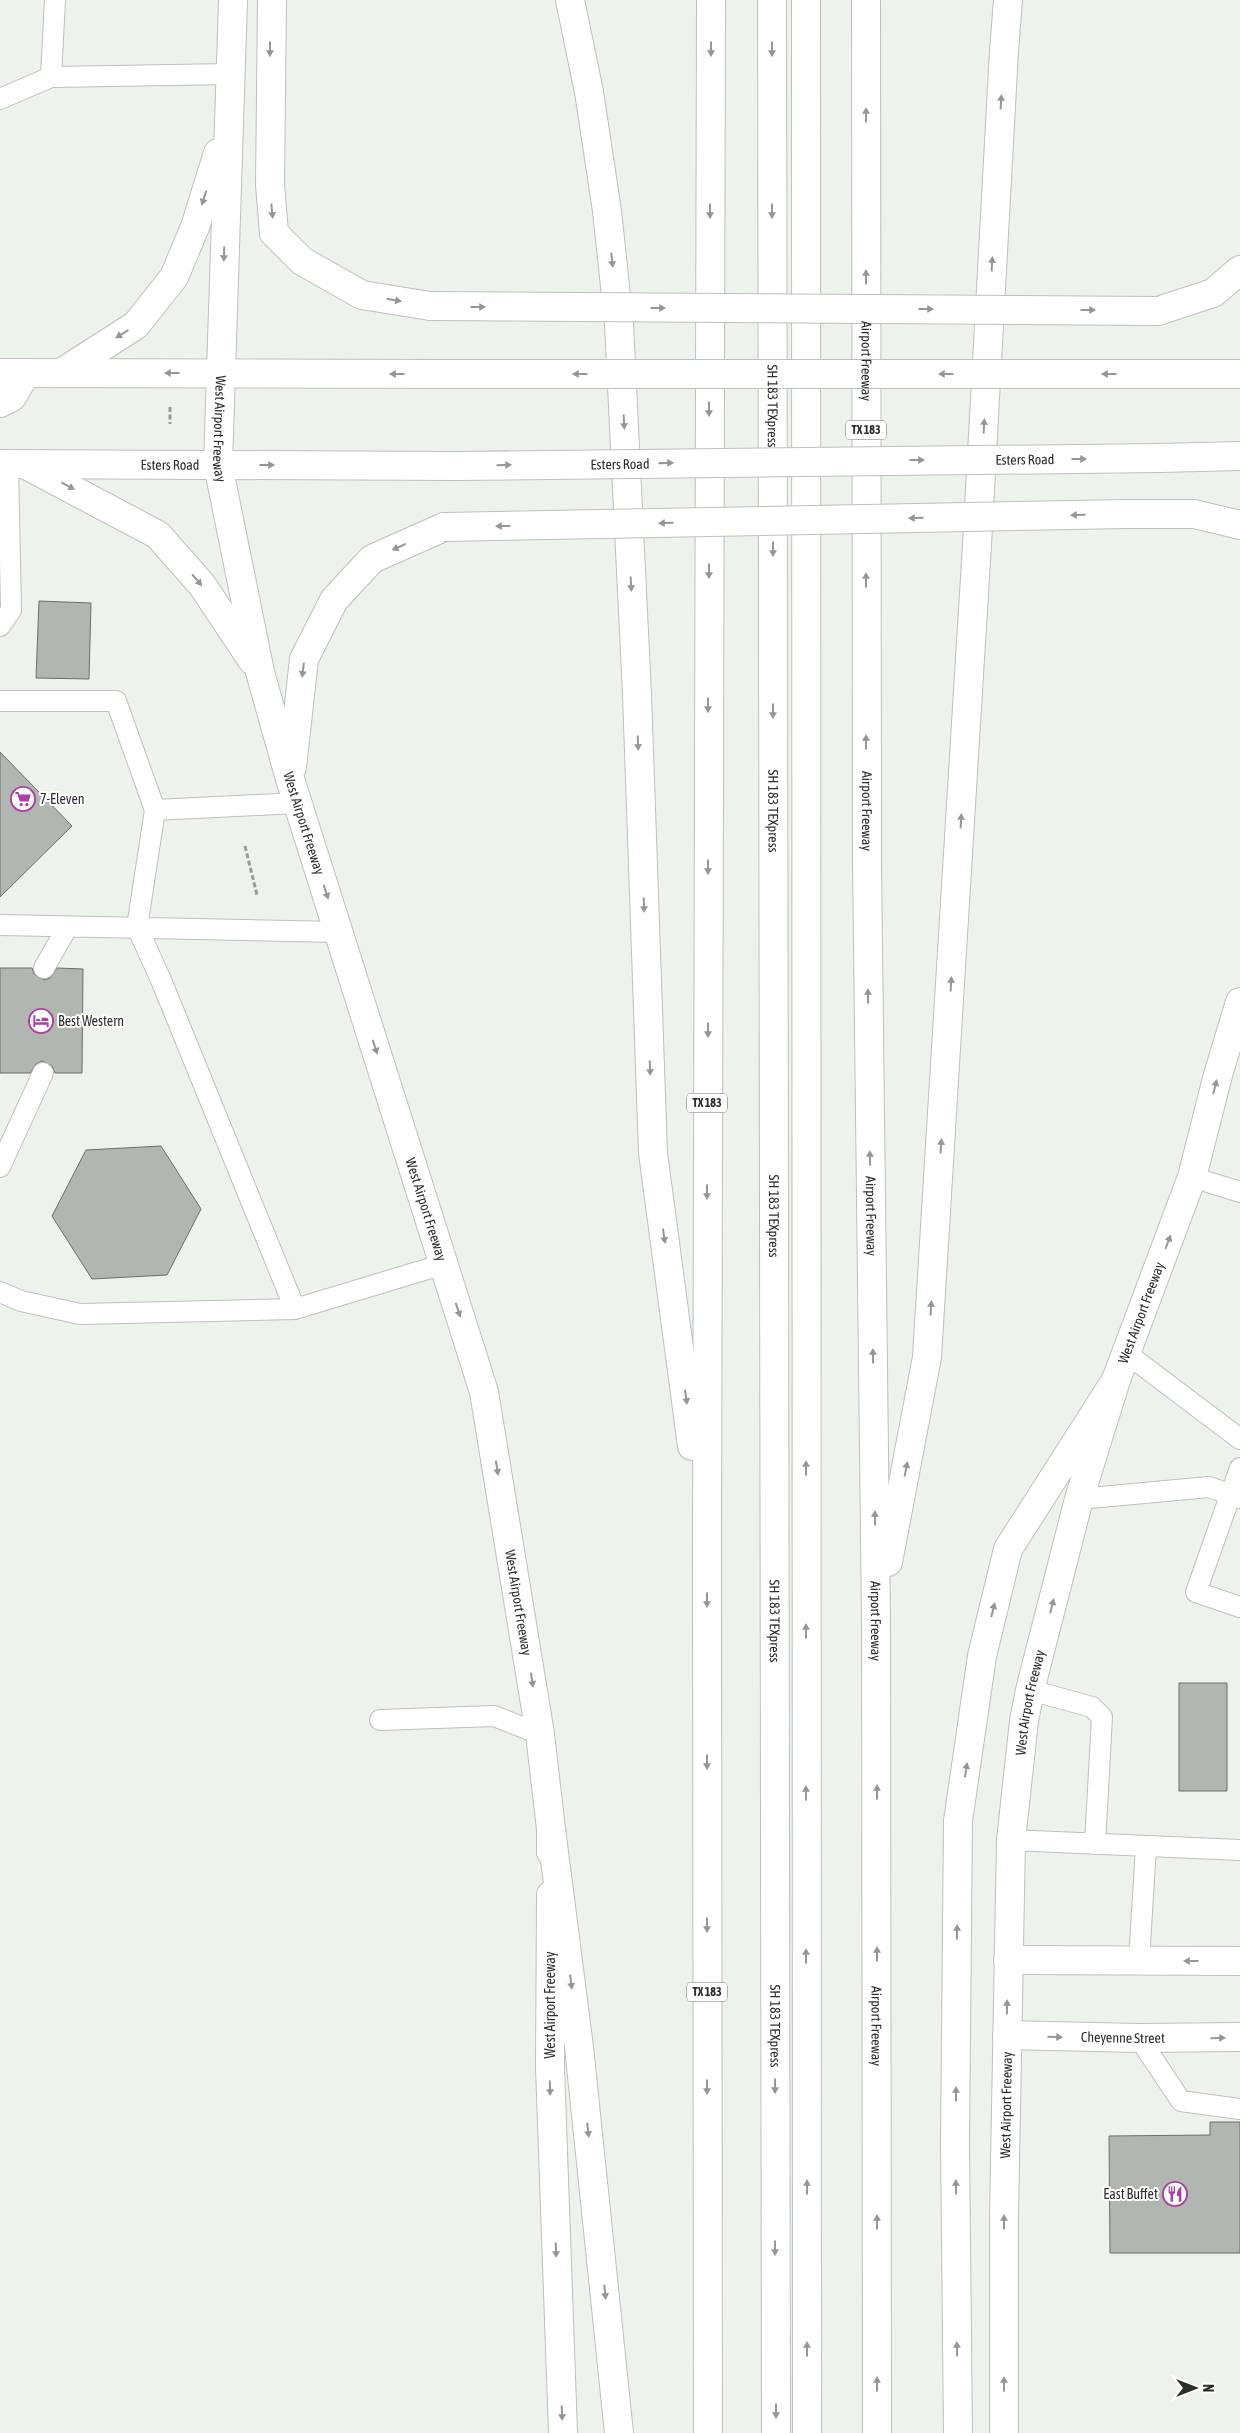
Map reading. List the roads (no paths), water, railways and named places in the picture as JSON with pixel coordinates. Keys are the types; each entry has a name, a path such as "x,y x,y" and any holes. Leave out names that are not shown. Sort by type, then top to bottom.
{"main road":[{"name":"West Airport Freeway","path":"233,0 218,465 260,672 294,791 484,1392 540,1734 551,1829 550,2067 563,2433"},
{"path":"272,0 270,185 274,233 302,261 362,295 430,306 1158,311 1214,293 1240,270"},
{"path":"570,0 589,92 607,211 619,324 636,685 653,1153 706,1551"},
{"name":"TX 183","path":"708,2433 706,1551 711,0"},
{"name":"SH 183 TEXpress","path":"772,0 776,2433"},
{"path":"806,0 808,2433"},
{"name":"Airport Freeway","path":"866,0 867,861 876,1620 877,2433"},
{"path":"876,1620 928,1357 946,1080 1008,0"},
{"path":"61,373 136,326 174,277 195,227 229,118"},
{"path":"0,403 12,397 13,373 1240,374"},
{"name":"Esters Road","path":"11,464 455,466 1240,456"},
{"path":"11,464 158,535 202,585 260,672"},
{"path":"294,791 304,659 334,600 372,559 444,527 1127,514 1194,514 1240,525"},
{"name":"West Airport Freeway","path":"1004,2433 1007,2035 1011,1840 1024,1721 1030,1690 1079,1500 1116,1380 1192,1177 1218,1075 1240,1002"},
{"path":"958,2433 956,2114 958,1821 982,1656 1008,1549 1116,1380"},
{"path":"551,1829 579,2047 619,2433"},
{"path":"1008,1960 1240,1962"},
{"name":"Cheyenne Street","path":"1007,2035 1240,2038"}],"lane":[{"path":"51,77 55,0"},
{"path":"0,99 51,77 230,74"},
{"path":"4,615 11,464"},
{"path":"0,701 116,700 154,810 137,927 161,980 294,1309"},
{"path":"154,810 294,791"},
{"path":"0,925 67,928 137,927 339,932"},
{"path":"44,968 67,928"},
{"path":"0,1167 43,1073"},
{"path":"1192,1177 1240,1192"},
{"path":"0,1292 21,1301 80,1314 294,1309 444,1264"},
{"path":"1126,1353 1240,1439"},
{"path":"1240,1468 1235,1497 1196,1592 1240,1607"},
{"path":"1079,1500 1209,1487 1235,1497"},
{"path":"1030,1690 1092,1707 1102,1717 1095,1844"},
{"path":"380,1720 494,1716 540,1734"},
{"path":"1011,1840 1240,1850"},
{"path":"1139,1961 1146,1846"},
{"path":"1139,2038 1181,2101 1240,2109"}],"place":[{"name":"7-Eleven","path":"23,799"},
{"name":"Best Western","path":"41,1021"},
{"name":"East Buffet","path":"1175,2194"}]}
